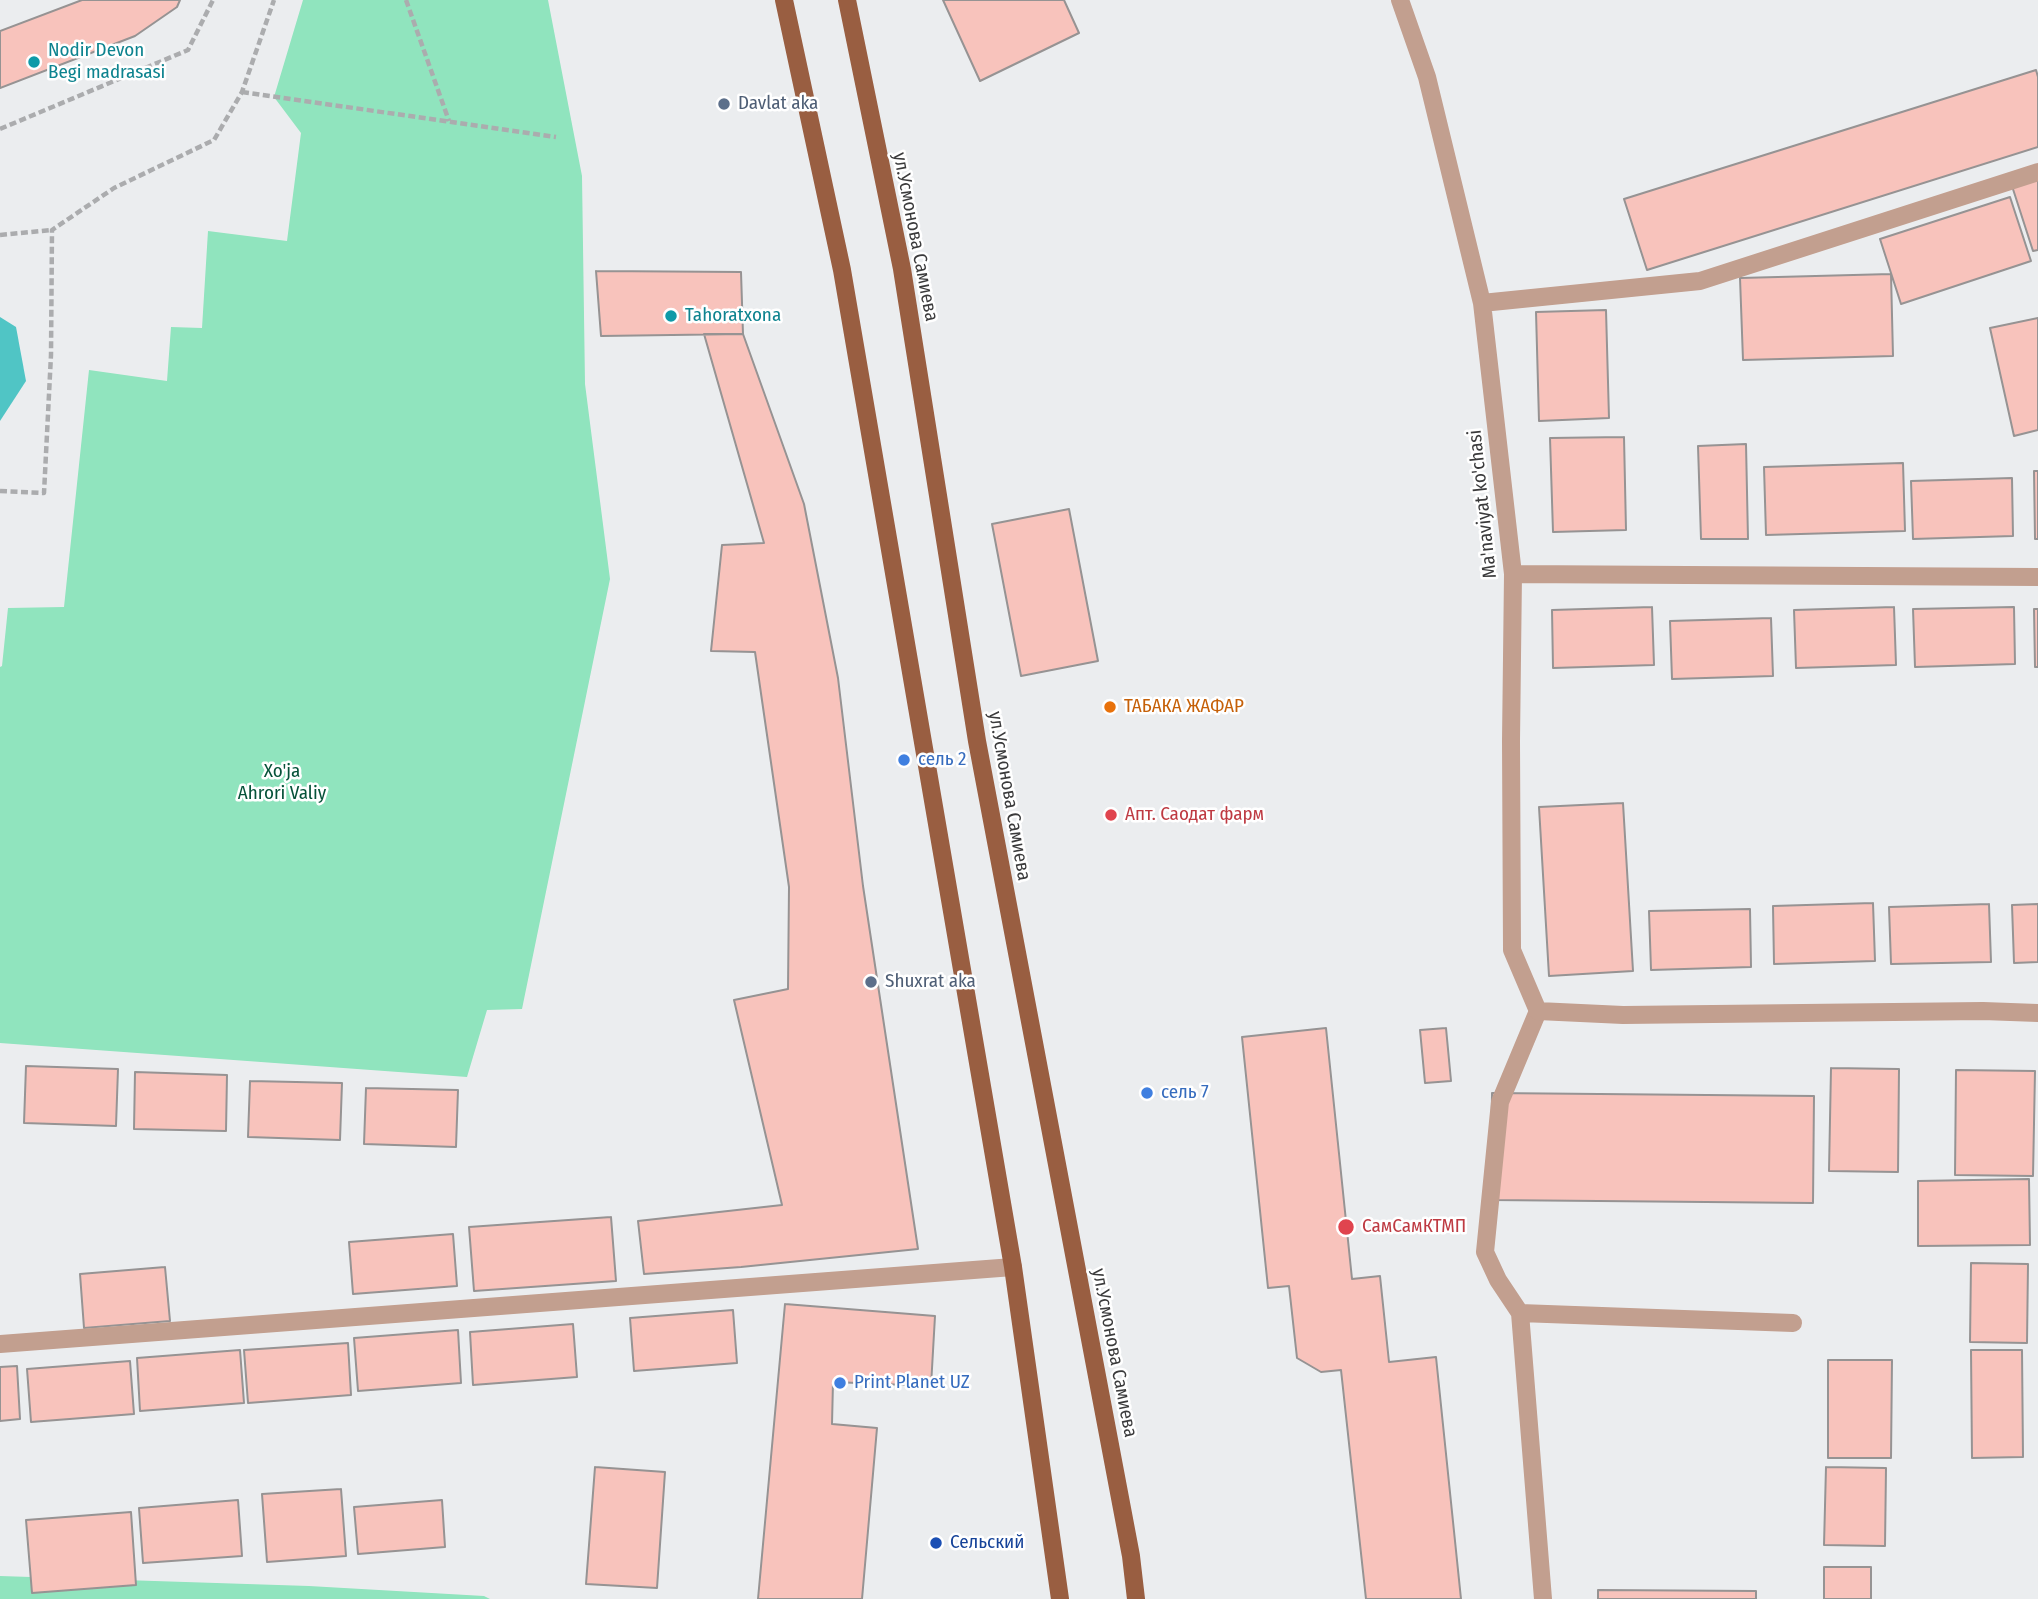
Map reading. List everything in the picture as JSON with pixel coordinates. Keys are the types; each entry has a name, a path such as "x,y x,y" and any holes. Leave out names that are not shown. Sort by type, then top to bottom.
{"main road":[{"path":"784,0 842,270 1013,1267 1060,1599"},
{"name":"ул.Усмонова Самиева","path":"847,0 902,270 977,741 1131,1556 1136,1599"}],"street":[{"name":"Ma'naviyat ko'chasi","path":"1400,0 1427,77 1482,303 1513,574 1512,950 1538,1011"},
{"path":"1482,303 1700,281 2038,172"},
{"path":"1513,574 2038,577"},
{"path":"1543,1599 1520,1313 1498,1280 1485,1252 1500,1102 1538,1011 1623,1015 1969,1011 2038,1013"},
{"path":"0,1344 1013,1267"},
{"path":"1520,1313 1793,1323"}],"path":[{"path":"0,129 188,50 213,0"},
{"path":"0,234 52,230 114,188 214,140 242,92 274,0"},
{"path":"406,0 450,122"},
{"path":"242,92 556,137"},
{"path":"0,491 44,493 51,355 52,230"}],"green space":[{"name":"Xo'ja Ahrori Valiy","path":"303,0 548,0 582,176 585,384 610,579 522,1009 487,1010 467,1077 0,1043 0,667 8,608 64,607 89,370 167,381 171,327 202,328 208,231 287,241 301,133 274,97"},
{"path":"0,1576 309,1586 484,1596 490,1599 0,1599"}],"water":[{"path":"0,317 16,327 26,381 0,421"}],"building":[{"name":"Nodir Devon Begi madrasasi","path":"82,0 180,0 177,7 135,36 0,88 0,31"},
{"path":"943,0 1064,0 1079,33 980,81"},
{"path":"2036,70 2038,147 1647,270 1624,199"},
{"path":"2038,178 2038,250 2033,251 2012,186"},
{"path":"2010,197 2031,261 1901,304 1880,239"},
{"name":"Tahoratxona","path":"596,271 741,272 743,334 601,336"},
{"path":"1891,274 1893,356 1743,360 1740,278"},
{"path":"1606,310 1609,418 1539,421 1536,312"},
{"path":"2038,318 2038,430 2014,436 1990,328"},
{"path":"704,334 743,334 804,504 838,678 863,886 918,1249 644,1274 638,1221 782,1205 734,1000 788,989 789,887 755,652 711,651 722,545 764,543"},
{"path":"1624,437 1626,530 1553,532 1550,438"},
{"path":"1746,444 1748,539 1701,539 1698,446"},
{"path":"1903,463 1905,531 1766,535 1764,467"},
{"path":"2034,471 2038,471 2038,539 2035,539"},
{"path":"2012,478 2013,536 1913,539 1911,481"},
{"path":"1069,509 1098,661 1021,676 992,524"},
{"path":"1652,607 1654,665 1553,668 1552,610"},
{"path":"1894,607 1896,665 1796,668 1794,610"},
{"path":"2014,607 2015,664 1915,667 1913,609"},
{"path":"2034,609 2038,609 2038,667 2035,667"},
{"path":"1771,618 1773,676 1672,679 1670,621"},
{"path":"1623,803 1633,971 1549,976 1539,807"},
{"path":"1873,903 1875,961 1774,964 1773,906"},
{"path":"1989,904 1991,962 1891,964 1889,907"},
{"path":"2038,904 2038,962 2014,963 2012,905"},
{"path":"1750,909 1751,967 1651,970 1649,911"},
{"path":"1326,1028 1352,1279 1380,1276 1389,1362 1436,1357 1461,1599 1366,1599 1341,1370 1321,1372 1297,1358 1289,1286 1268,1288 1242,1037"},
{"path":"1446,1028 1451,1081 1425,1083 1420,1030"},
{"path":"26,1066 118,1069 116,1126 24,1123"},
{"path":"1831,1068 1899,1069 1898,1172 1829,1171"},
{"path":"1956,1070 2035,1071 2033,1176 1955,1175"},
{"path":"135,1072 227,1075 226,1131 134,1129"},
{"path":"250,1081 342,1083 340,1140 248,1137"},
{"path":"366,1088 458,1090 456,1147 364,1144"},
{"path":"1492,1093 1814,1096 1813,1203 1491,1200"},
{"path":"2029,1179 2030,1245 1918,1246 1918,1181"},
{"path":"611,1217 616,1281 474,1291 469,1227"},
{"path":"453,1234 457,1286 353,1294 349,1242"},
{"path":"1971,1263 2028,1264 2027,1343 1970,1342"},
{"path":"165,1267 170,1321 84,1328 80,1274"},
{"path":"785,1304 935,1316 931,1386 833,1382 832,1424 877,1428 862,1599 758,1599"},
{"path":"733,1310 737,1363 634,1371 630,1318"},
{"path":"573,1324 577,1377 473,1385 470,1332"},
{"path":"458,1330 461,1383 358,1391 354,1338"},
{"path":"348,1343 351,1395 248,1403 244,1350"},
{"path":"240,1350 244,1403 140,1411 137,1358"},
{"path":"1971,1350 2022,1350 2023,1457 1972,1458"},
{"path":"1828,1360 1892,1360 1891,1458 1828,1458"},
{"path":"130,1361 134,1414 31,1422 27,1369"},
{"path":"17,1366 20,1419 0,1421 0,1367"},
{"path":"595,1467 665,1472 657,1588 586,1584"},
{"path":"1826,1467 1886,1468 1885,1546 1824,1545"},
{"path":"341,1489 346,1556 267,1562 262,1494"},
{"path":"238,1500 242,1556 143,1563 139,1508"},
{"path":"442,1500 445,1547 358,1554 354,1507"},
{"path":"131,1512 136,1585 32,1593 26,1520"},
{"path":"1824,1567 1871,1567 1871,1599 1824,1599"},
{"path":"1598,1590 1756,1591 1756,1599 1598,1599"}],"place":[{"name":"Nodir Devon Begi madrasasi","path":"34,62"},
{"name":"Davlat aka","path":"724,104"},
{"name":"Tahoratxona","path":"671,316"},
{"name":"ТАБАКА ЖАФАР","path":"1110,707"},
{"name":"сель 2","path":"904,760"},
{"name":"Апт. Саодат фарм","path":"1111,815"},
{"name":"Shuxrat aka","path":"871,982"},
{"name":"сель 7","path":"1147,1093"},
{"name":"СамСамКТМП","path":"1346,1227"},
{"name":"Print Planet UZ","path":"840,1383"},
{"name":"Сельский","path":"936,1543"}]}
